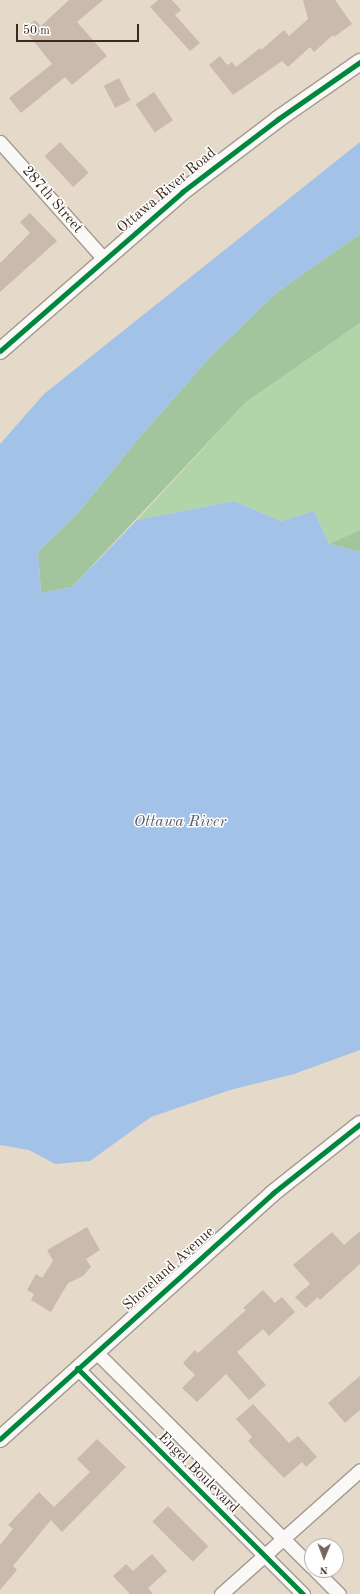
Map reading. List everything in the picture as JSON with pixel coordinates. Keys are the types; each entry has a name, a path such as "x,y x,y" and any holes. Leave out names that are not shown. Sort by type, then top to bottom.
{"street":[{"name":"Ottawa River Road","path":"0,351 104,259 221,161 360,62"},
{"name":"287th Street","path":"0,142 104,259"},
{"name":"Shoreland Avenue","path":"0,1439 95,1351 273,1193 360,1124"},
{"name":"Engel Boulevard","path":"95,1351 304,1560"},
{"name":"Engel Boulevard","path":"77,1368 303,1594"},
{"path":"221,1594 360,1470"},
{"path":"322,1578 339,1594"}],"green space":[{"path":"360,234 360,323 246,402 72,587 41,593 38,552 78,513 139,438 210,357 276,293"},
{"path":"360,323 360,530 329,544 314,511 281,521 234,501 137,520 246,402"},
{"path":"360,530 360,552 329,544"}],"water":[{"name":"Ottawa River","path":"360,142 360,234 276,293 210,357 139,438 78,513 38,552 41,593 72,587 137,520 234,501 281,521 314,511 329,544 360,552 360,1050 294,1074 230,1090 151,1117 90,1161 55,1164 29,1150 0,1145 0,444 44,394"}],"building":[{"path":"69,0 103,0 77,22 107,56 72,85 65,77 21,113 9,98 52,64 24,29 35,20 41,26"},
{"path":"158,0 172,0 181,10 175,15 200,43 190,51 150,7"},
{"path":"303,0 335,0 352,24 334,37 333,35 314,52 310,47 288,67 282,61 233,95 209,65 220,56 227,65 232,62 236,67 260,48 261,50 284,30 289,36 308,19"},
{"path":"119,78 130,100 115,108 104,86"},
{"path":"154,92 173,120 155,132 136,104"},
{"path":"60,142 89,173 73,187 45,156"},
{"path":"30,213 57,241 0,292 0,263 30,233 20,222"},
{"path":"87,1227 100,1250 86,1259 91,1267 83,1276 68,1283 51,1312 31,1300 34,1294 27,1290 36,1274 42,1278 53,1261 47,1250"},
{"path":"360,1231 360,1264 320,1300 318,1297 306,1308 295,1297 310,1284 293,1265 332,1232 344,1245"},
{"path":"263,1290 275,1303 282,1297 295,1312 269,1336 263,1329 237,1352 266,1385 249,1400 226,1374 197,1402 182,1388 195,1375 183,1363 195,1350 198,1353 246,1310 243,1308"},
{"path":"360,1376 360,1410 345,1423 328,1403"},
{"path":"253,1404 289,1443 298,1436 317,1457 306,1467 302,1462 284,1478 248,1441 252,1437 236,1419"},
{"path":"97,1439 126,1467 62,1532 51,1520 13,1566 17,1570 0,1590 0,1545 13,1529 8,1525 39,1492 54,1507 90,1472 77,1459"},
{"path":"168,1506 208,1546 193,1562 152,1522"},
{"path":"152,1554 167,1571 148,1588 153,1594 130,1594 113,1576 126,1564 133,1571"}],"cycle path":[{"path":"0,351 182,192 278,119 360,62"},
{"path":"0,1439 273,1193 360,1124"},
{"path":"77,1368 303,1594"}]}
